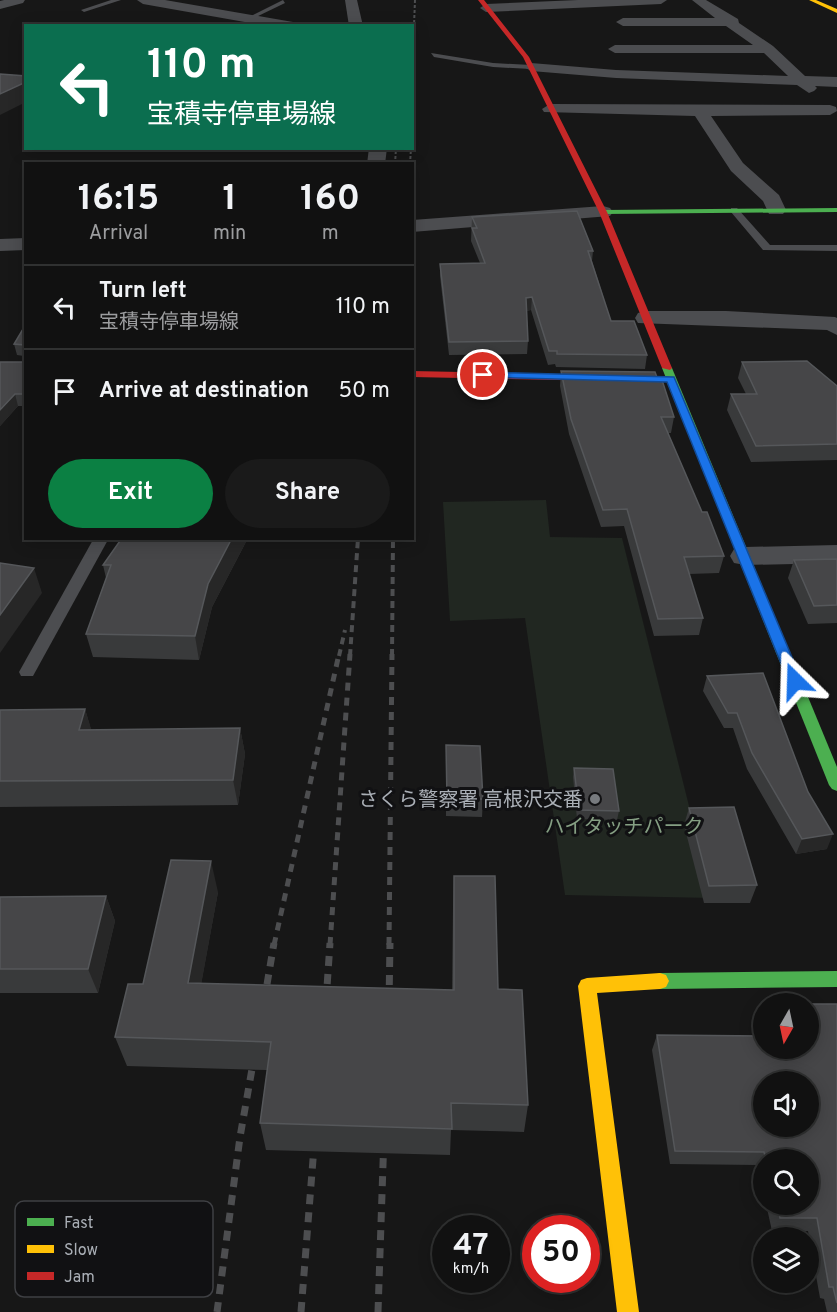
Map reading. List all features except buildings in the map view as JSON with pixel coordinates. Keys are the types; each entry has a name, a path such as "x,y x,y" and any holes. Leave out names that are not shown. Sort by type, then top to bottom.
{"street":[{"path":"0,5 19,0"},
{"path":"143,0 278,24"},
{"path":"191,8 211,0"},
{"path":"351,0 356,24"},
{"path":"483,4 574,4 661,0"},
{"path":"698,0 768,49 833,113"},
{"path":"812,0 837,11"},
{"path":"483,4 531,67 603,212 646,318 664,379 745,556 837,784"},
{"path":"574,4 586,16"},
{"path":"615,22 732,22"},
{"path":"642,75 611,44 768,49"},
{"path":"531,67 642,75 837,82"},
{"path":"550,109 833,113"},
{"path":"700,111 737,167 772,199 776,210"},
{"path":"414,226 603,212 837,210"},
{"path":"0,245 24,244"},
{"path":"646,318 726,318 835,324 837,328"},
{"path":"414,374 623,378"},
{"path":"745,556 837,554"},
{"path":"628,1312 587,986 640,981 837,979"}],"lane":[{"path":"84,10 118,0"},
{"path":"252,21 284,2"},
{"path":"434,55 493,65 531,67"},
{"path":"734,210 768,248 837,248"},
{"path":"27,672 101,540"}],"green space":[{"name":"ハイタッチパーク","path":"546,500 550,537 622,538 712,898 565,895 525,618 450,621 443,502"}],"railway":[{"path":"414,26 415,0"},
{"path":"395,162 396,150"},
{"path":"410,162 411,150"},
{"path":"350,656 358,540"},
{"path":"392,656 393,540"},
{"path":"339,656 345,630"},
{"path":"274,945 339,654"},
{"path":"330,945 350,654"},
{"path":"389,945 392,654"},
{"path":"264,1002 274,943"},
{"path":"326,1002 330,943"},
{"path":"389,1003 390,943"},
{"path":"217,1312 240,1137 255,1052"},
{"path":"301,1312 315,1134"},
{"path":"378,1312 384,1135"}],"traffic: fast":[{"path":"603,212 837,210"},
{"path":"667,368 837,785"},
{"path":"660,981 837,979"}],"traffic: slow":[{"path":"812,0 837,11"},
{"path":"628,1312 587,986 660,981"}],"traffic: jam":[{"path":"481,0 526,57 603,212 667,368"},
{"path":"414,374 606,378"}],"place":[{"name":"さくら警察署 高根沢交番","path":"595,799"}],"route":[{"path":"483,375 670,379 795,681"}]}
